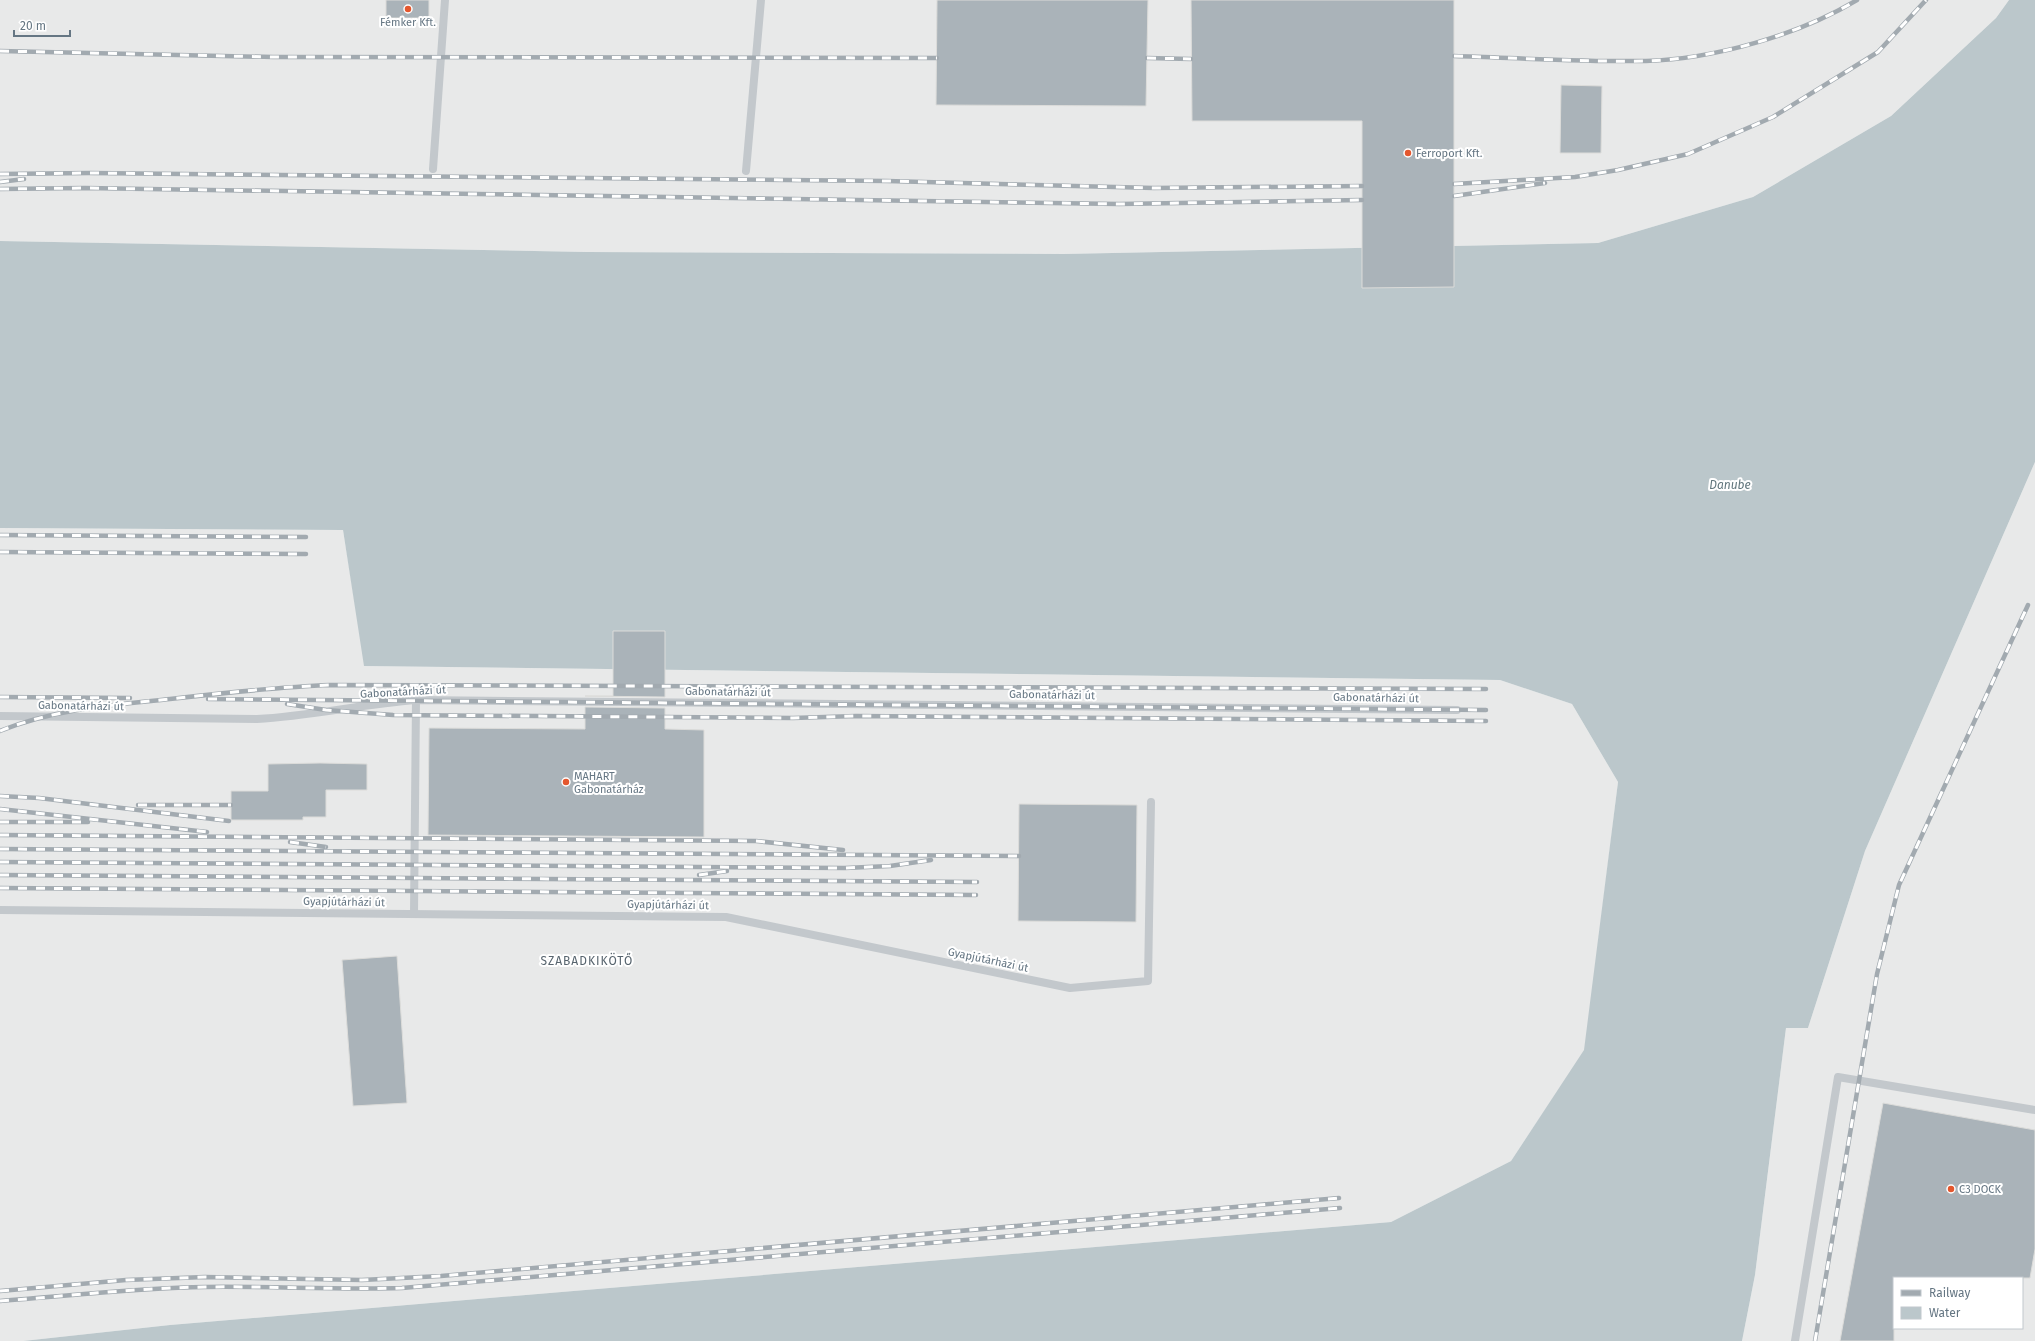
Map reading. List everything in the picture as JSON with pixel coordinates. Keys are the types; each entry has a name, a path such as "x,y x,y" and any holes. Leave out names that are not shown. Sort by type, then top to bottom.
{"lane":[{"path":"432,169 445,0"},
{"path":"746,171 761,0"},
{"path":"414,914 416,700"},
{"name":"Gabonatárházi út","path":"0,716 257,719 298,715 371,704 416,700 1457,710"},
{"name":"Gyapjútárházi út","path":"0,910 726,917 1070,988 1148,981 1151,802"},
{"path":"1795,1341 1838,1077 2035,1110"}],"shaded area":[{"path":"0,0 2009,0 1996,18 1891,116 1753,197 1598,243 1064,254 586,252 0,241"},
{"path":"2035,462 2035,1341 1742,1341 1755,1275 1786,1028 1808,1028 1865,851"},
{"path":"0,528 343,530 365,666 1500,680 1572,704 1618,782 1585,1050 1511,1161 1391,1222 170,1325 23,1341 0,1341"}],"water":[{"name":"Danube","path":"2009,0 2035,0 2035,462 1865,851 1808,1028 1786,1028 1755,1275 1742,1341 23,1341 170,1325 1391,1222 1511,1161 1584,1050 1618,782 1572,704 1500,680 364,666 343,530 0,528 0,241 586,252 1064,254 1598,243 1753,197 1891,116 1996,18"}],"building":[{"name":"Fémker Kft.","path":"386,0 429,0 429,18 386,18"},
{"path":"937,0 1148,0 1146,106 936,105"},
{"name":"Ferroport Kft.","path":"1191,0 1454,0 1454,287 1362,288 1362,121 1192,121"},
{"path":"1561,85 1602,86 1601,153 1560,153"},
{"path":"613,631 665,631 665,697 585,696 613,696"},
{"name":"MAHART Gabonatárház","path":"585,707 665,708 665,729 704,730 704,837 428,835 429,728 585,729"},
{"path":"268,764 367,764 367,790 326,790 326,817 303,817 303,820 231,820 231,791 268,791"},
{"path":"1019,804 1137,805 1136,922 1018,921"},
{"path":"397,956 407,1103 353,1106 342,960"},
{"name":"C3 DOCK","path":"1883,1103 2035,1130 2035,1249 2030,1278 1893,1277 1894,1341 1840,1341"}],"railway":[{"path":"1454,56 1622,61 1646,61 1700,56 1755,43 1783,34 1834,13 1857,0"},
{"path":"1454,184 1575,177 1618,170 1688,154 1773,117 1878,52 1926,0"},
{"path":"0,51 273,57 937,58"},
{"path":"1147,58 1191,59"},
{"path":"0,174 90,173 887,181 1154,188 1362,186"},
{"path":"0,182 24,179"},
{"path":"1454,196 1545,183"},
{"path":"0,189 85,188 1119,204 1362,200"},
{"path":"0,535 306,537"},
{"path":"0,552 306,554"},
{"path":"1815,1341 1877,974 1899,885 2028,605"},
{"path":"0,731 42,718 105,706 250,690 330,685 1486,689"},
{"path":"0,697 130,698"},
{"path":"208,699 1486,710"},
{"path":"287,704 326,710 393,715 793,718 856,716 1486,721"},
{"path":"0,796 39,798 229,821"},
{"path":"138,805 231,805"},
{"path":"0,809 207,832"},
{"path":"0,822 88,822"},
{"path":"0,835 756,841 843,850"},
{"path":"290,842 326,847"},
{"path":"0,849 1019,856"},
{"path":"0,862 845,868 890,866 931,860"},
{"path":"699,875 727,871"},
{"path":"0,875 977,882"},
{"path":"0,888 976,895"},
{"path":"0,1291 126,1280 205,1277 362,1280 441,1276 1339,1198"},
{"path":"0,1301 179,1288 402,1288 1340,1208"}],"place":[{"name":"Fémker Kft.","path":"408,9"},
{"name":"Ferroport Kft.","path":"1408,153"},
{"name":"MAHART Gabonatárház","path":"566,782"},
{"name":"C3 DOCK","path":"1951,1189"}],"district":[{"name":"SZABADKIKÖTŐ","path":"587,961"}]}
